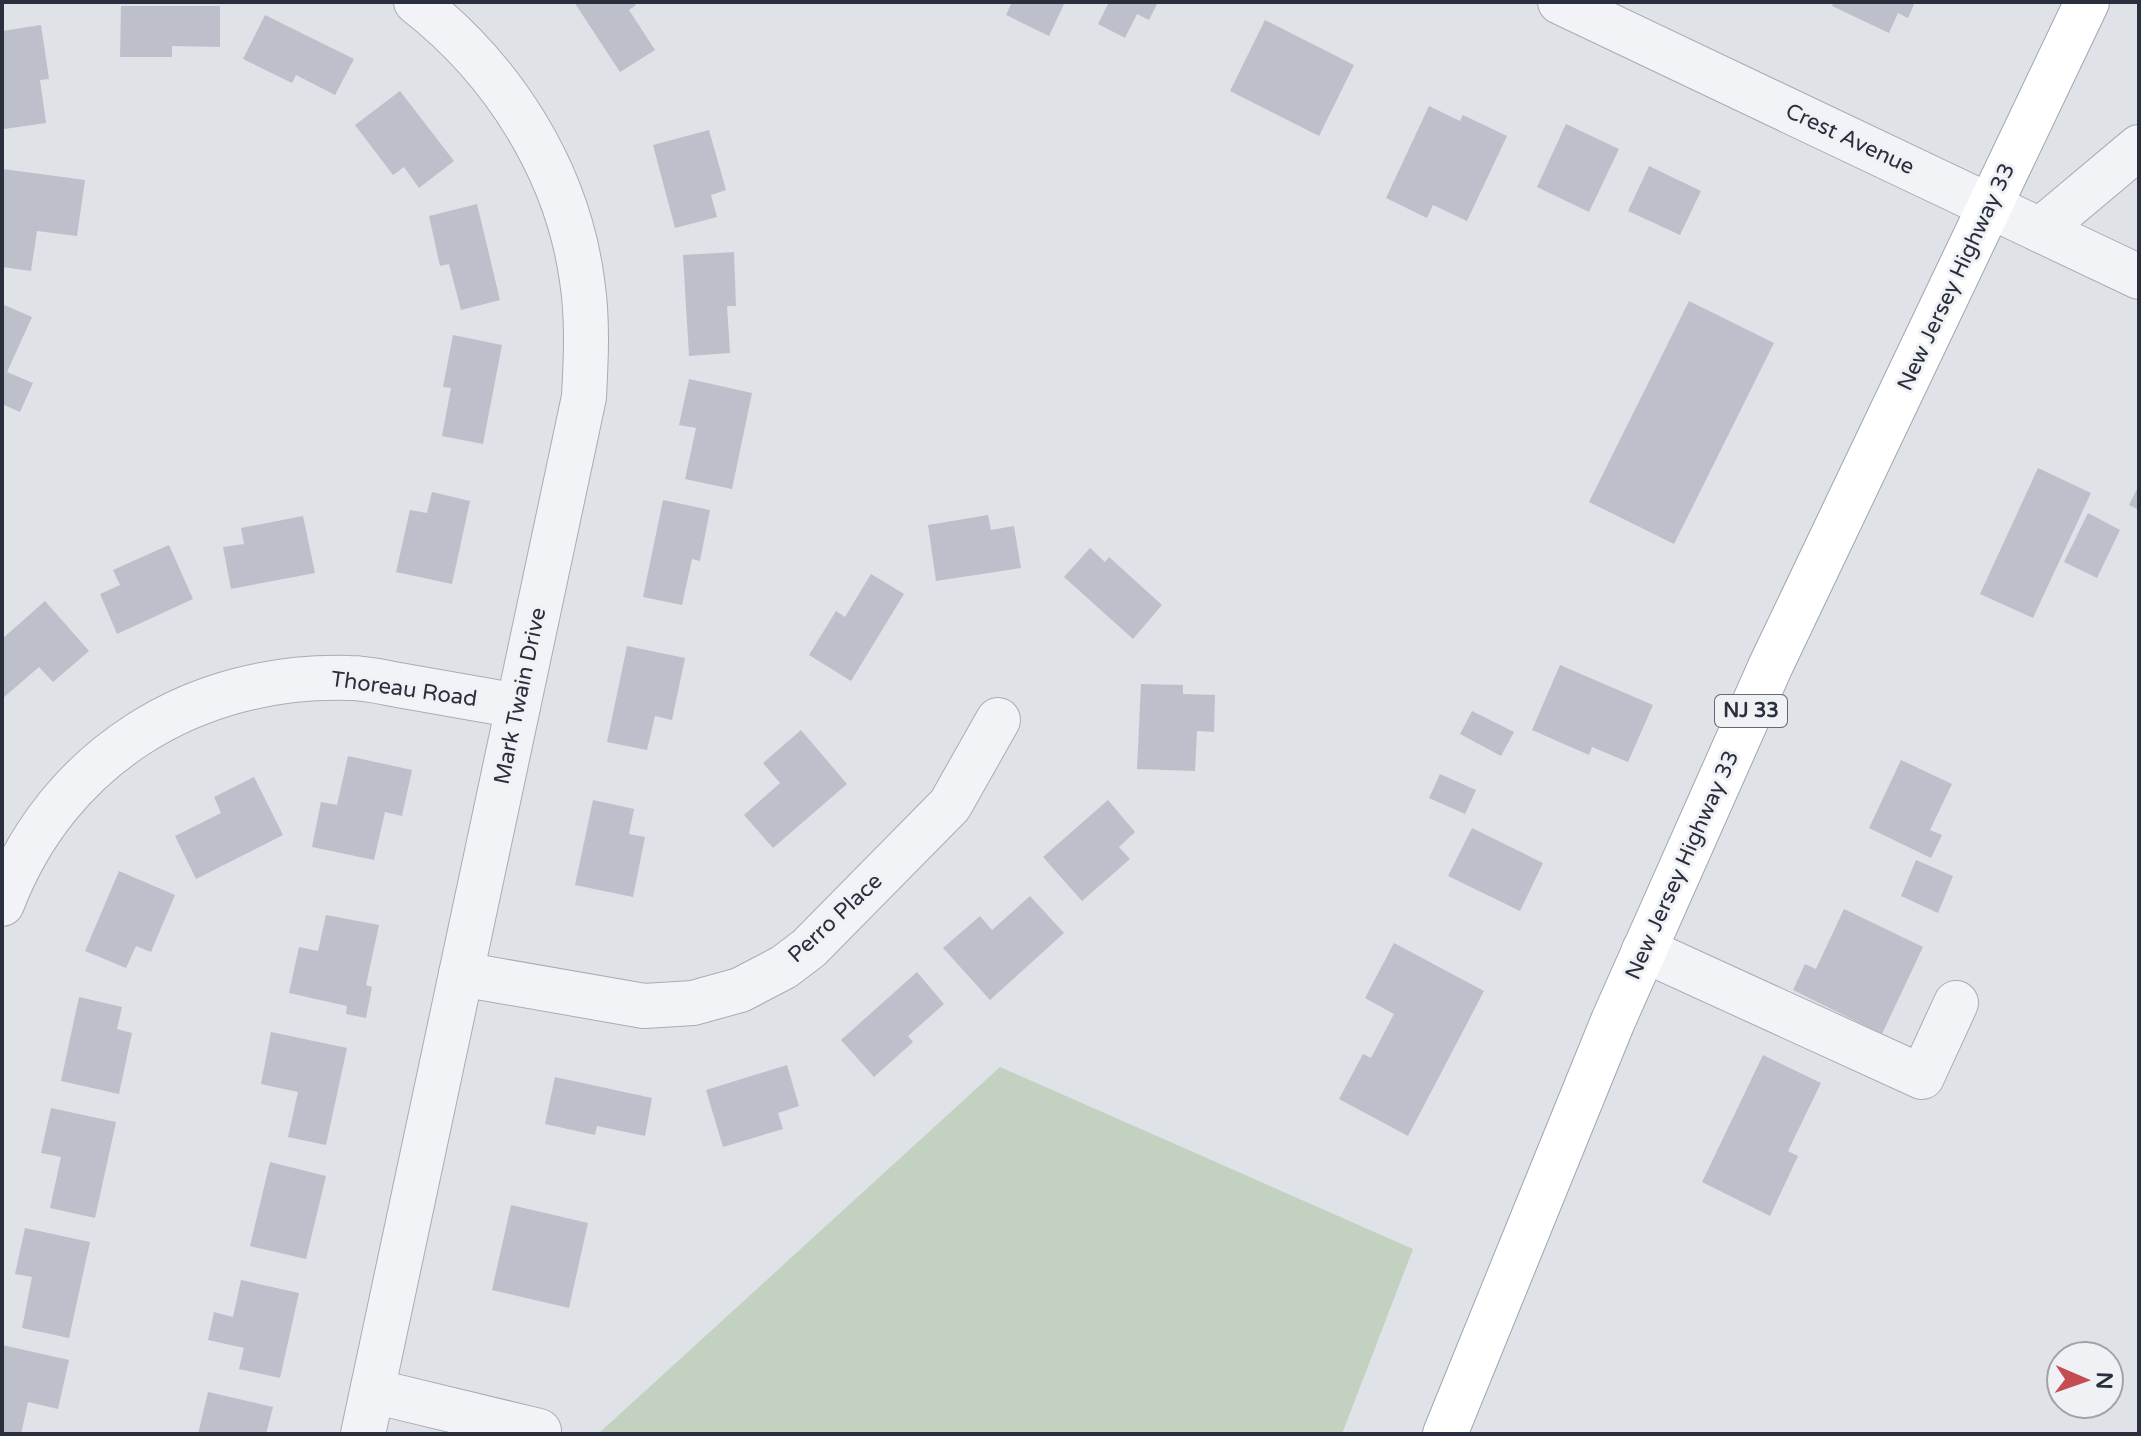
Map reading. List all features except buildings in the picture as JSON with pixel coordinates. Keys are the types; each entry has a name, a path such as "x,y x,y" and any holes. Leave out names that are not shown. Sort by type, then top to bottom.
{"main road":[{"name":"New Jersey Highway 33","path":"1445,1434 1613,1021 1771,665 2087,2"}],"street":[{"name":"Mark Twain Drive","path":"363,1434 584,397 587,338 582,279 562,201 546,160 513,102 471,51 418,2"},
{"name":"Crest Avenue","path":"1560,2 2139,277"},
{"path":"2040,230 2139,147"},
{"name":"Thoreau Road","path":"2,904 13,876 44,823 79,781 124,742 182,708 248,687 293,678 353,678 518,706"},
{"name":"Perro Place","path":"461,974 644,1006 693,1003 740,990 784,967 809,948 950,805 998,720"},
{"path":"1644,950 1922,1077 1956,1003"},
{"path":"373,1391 539,1431"}],"green space":[{"path":"1000,1067 1413,1249 1342,1434 598,1434"}]}
